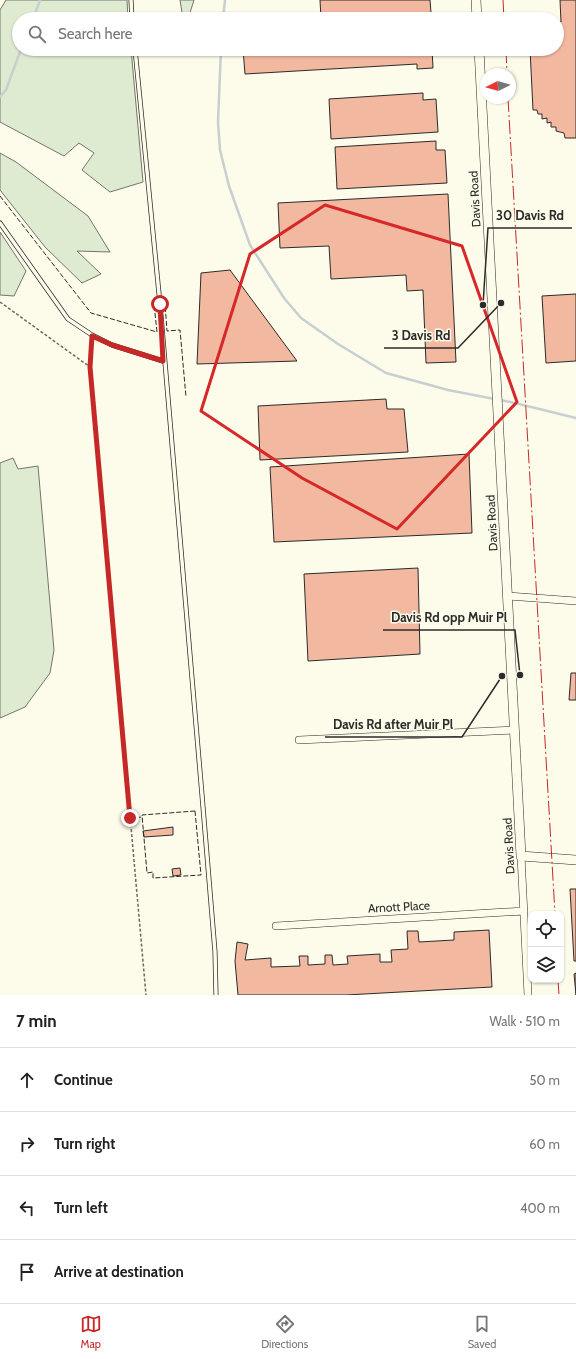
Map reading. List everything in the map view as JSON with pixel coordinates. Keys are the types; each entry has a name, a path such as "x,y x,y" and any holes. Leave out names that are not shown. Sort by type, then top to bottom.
{"street":[{"path":"476,0 477,12"},
{"name":"Davis Road","path":"479,56 528,995"},
{"path":"508,596 576,601"},
{"path":"300,740 515,730"},
{"path":"521,856 576,860"},
{"name":"Arnott Place","path":"276,926 524,911"}],"lane":[{"path":"130,0 131,12"},
{"path":"136,56 159,296 163,361 202,795 215,952 216,995"},
{"path":"0,223 68,319 92,336 112,345 163,361"}],"path":[{"path":"0,302 90,367"},
{"path":"92,336 90,367 146,995"}],"highlighted area":[{"path":"325,205 462,246 517,402 397,529 302,478 201,411 250,254"}],"green space":[{"path":"6,0 127,0 128,12 12,12 12,56 132,56 143,182 110,192 82,170 94,153 79,143 64,156 0,122 0,10"},
{"path":"180,0 194,0 190,12 182,12"},
{"path":"0,153 16,162 88,216 110,252 77,251 101,274 82,283 45,247 0,190"},
{"path":"0,232 26,271 14,296 0,295"},
{"path":"13,458 18,469 38,466 54,650 50,673 25,707 0,718 0,463"}],"building":[{"path":"320,0 430,0 431,12 321,12"},
{"path":"560,0 576,0 576,138 565,138 564,133 556,131 556,127 551,127 551,122 547,123 547,118 542,119 542,114 538,114 537,110 533,110 530,56 564,56 564,12 561,12"},
{"path":"244,56 432,56 433,68 417,69 417,64 245,74"},
{"path":"423,93 423,100 436,99 438,132 331,139 329,99"},
{"path":"436,141 436,150 445,150 447,183 337,189 335,147"},
{"path":"448,194 456,362 426,363 423,290 407,291 406,275 331,279 329,246 280,248 278,203"},
{"path":"230,270 297,361 197,364 201,273"},
{"path":"576,294 576,361 546,363 542,296"},
{"path":"386,399 387,409 404,409 408,452 260,460 258,406"},
{"path":"469,454 472,533 274,542 270,467"},
{"path":"418,568 420,654 308,661 304,574"},
{"path":"571,673 576,673 576,700 569,700"},
{"path":"173,827 173,835 144,837 143,831"},
{"path":"180,868 181,875 173,876 172,869"},
{"path":"570,889 576,889 576,961 574,961"},
{"path":"489,930 492,987 346,995 238,995 235,961 237,942 248,944 245,960 271,958 271,967 300,966 299,956 308,956 308,965 325,964 325,955 332,955 333,965 348,964 347,956 380,954 380,962 392,962 391,950 408,949 407,931 418,931 419,942 454,940 454,932"},
{"path":"576,973 576,995 574,974"}],"waterway":[{"path":"36,12 40,0"},
{"path":"224,12 225,0"},
{"path":"0,97 6,90 18,56"},
{"path":"221,56 218,122 220,150 229,186 250,245 284,298 301,318 338,344 386,373 448,390 515,403 576,418"}],"fence":[{"path":"0,196 91,313 157,332 154,304 165,304 167,331 180,330 186,397"},
{"path":"195,811 201,875 153,878 153,872 147,873 142,815 195,811"},
{"path":"122,819 142,817"}],"power":[{"path":"503,0 504,12"},
{"path":"506,56 507,68"},
{"path":"508,104 555,911"},
{"path":"558,983 559,995"}],"place":[{"name":"3 Davis Rd","path":"501,303"},
{"name":"30 Davis Rd","path":"483,305"},
{"name":"Davis Rd opp Muir Pl","path":"520,675"},
{"name":"Davis Rd after Muir Pl","path":"502,676"}],"route":[{"path":"130,818 90,367 92,336 112,345 163,361 160,304"}]}
